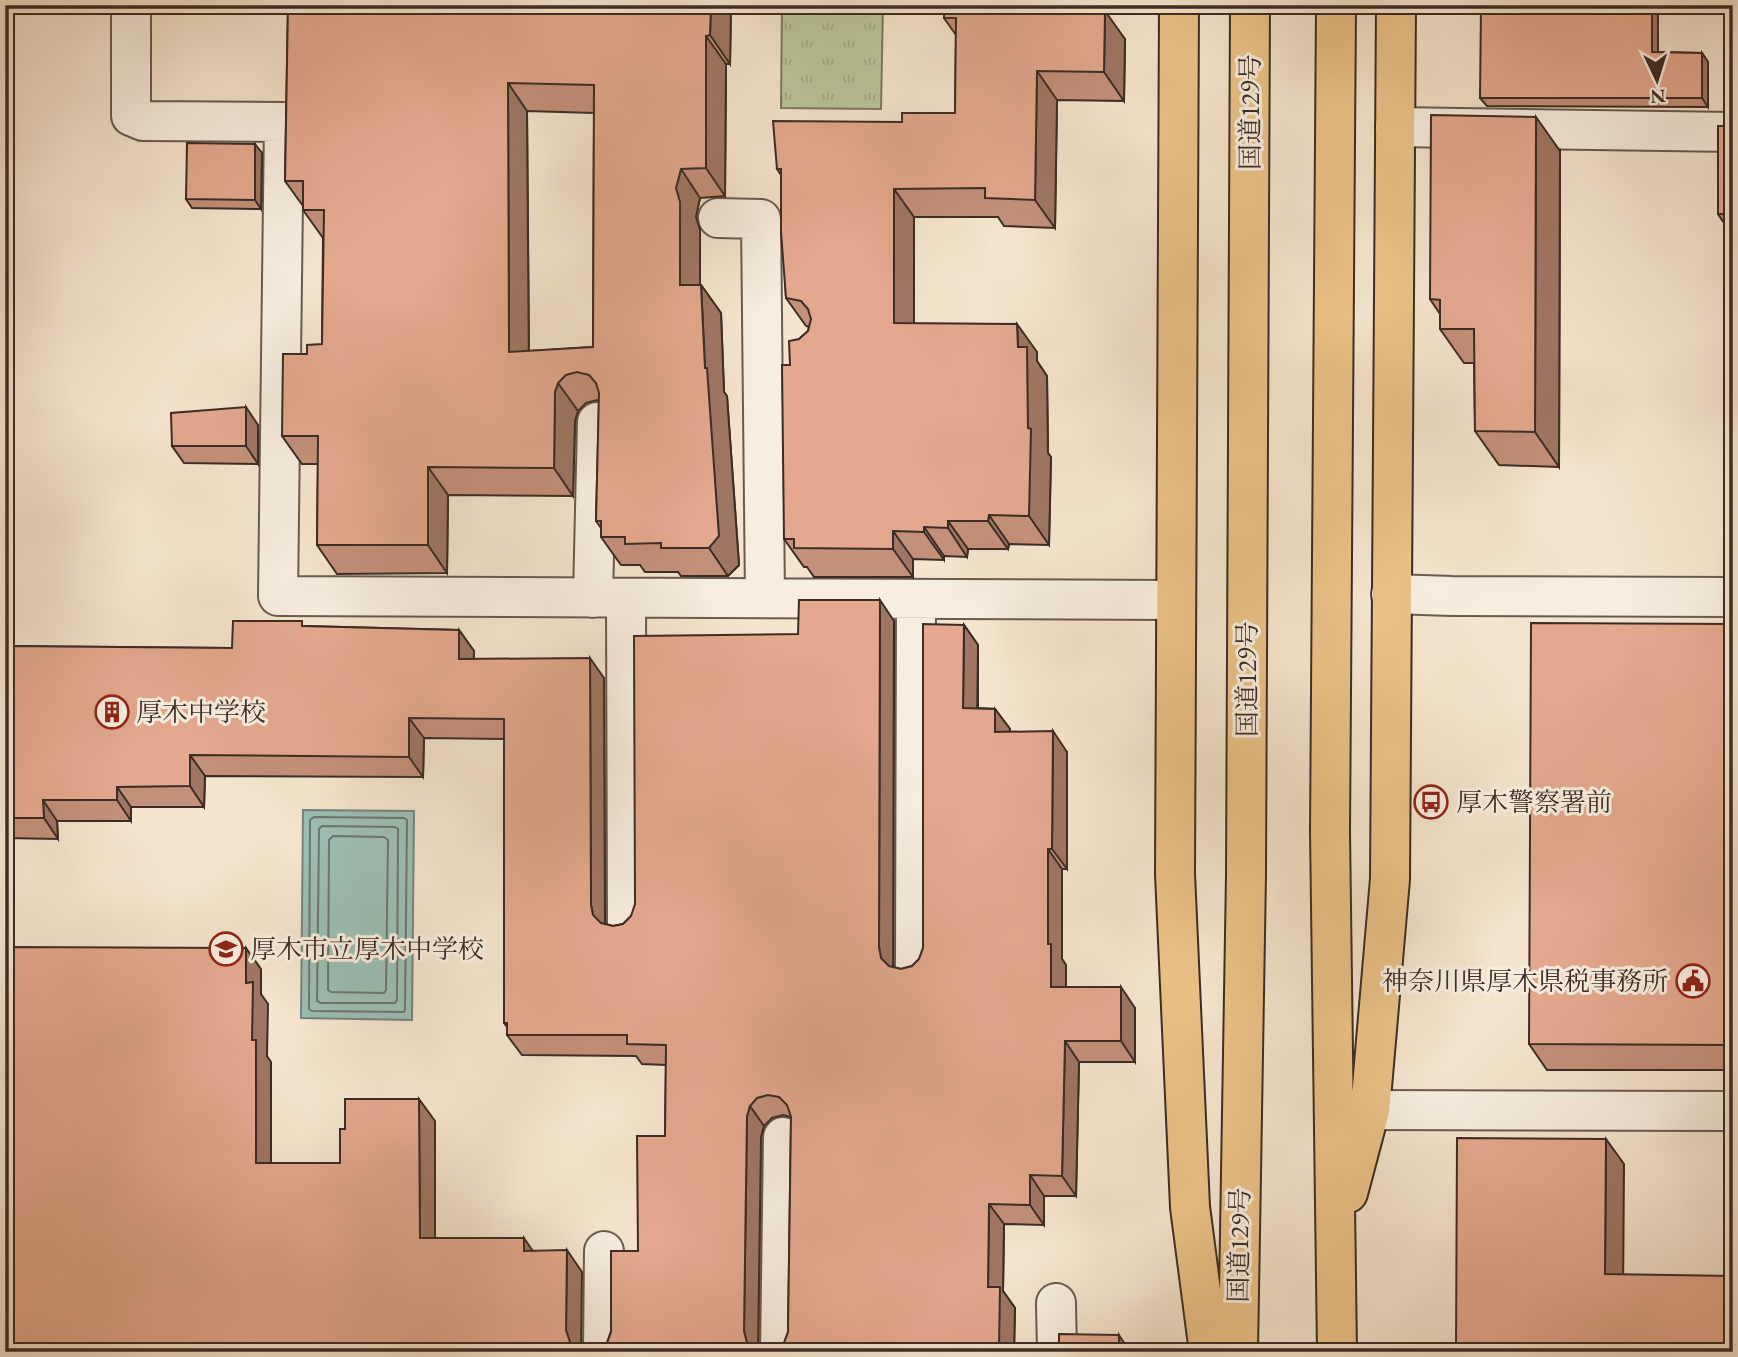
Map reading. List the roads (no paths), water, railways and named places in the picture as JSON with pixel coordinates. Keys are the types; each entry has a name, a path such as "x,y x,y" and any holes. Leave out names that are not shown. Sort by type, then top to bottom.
{"highway":[{"path":"1179,5 1175,874 1190,1207 1209,1352"},
{"name":"国道129号","path":"1238,1352 1246,875 1250,5"},
{"path":"1336,5 1330,831 1337,1352"},
{"path":"1336,1238 1370,1110 1390,879 1396,5"}],"street":[{"path":"131,5 131,116 143,121 284,122 278,596 1176,600"},
{"path":"1395,127 1733,132"},
{"path":"718,218 776,220 780,348 765,598"},
{"path":"597,422 627,925"},
{"path":"1391,594 1733,597"},
{"path":"915,968 916,599"},
{"path":"1370,1110 1733,1111"},
{"path":"780,1352 783,1137"},
{"path":"603,1352 604,1251"},
{"path":"1056,1303 1057,1352"}],"water":[{"path":"303,810 414,811 412,1020 301,1018"}],"place":[{"name":"厚木中学校","path":"112,712"},
{"name":"厚木警察署前","path":"1431,802"},
{"name":"厚木市立厚木中学校","path":"226,949"},
{"name":"神奈川県厚木県税事務所","path":"1693,981"}]}
